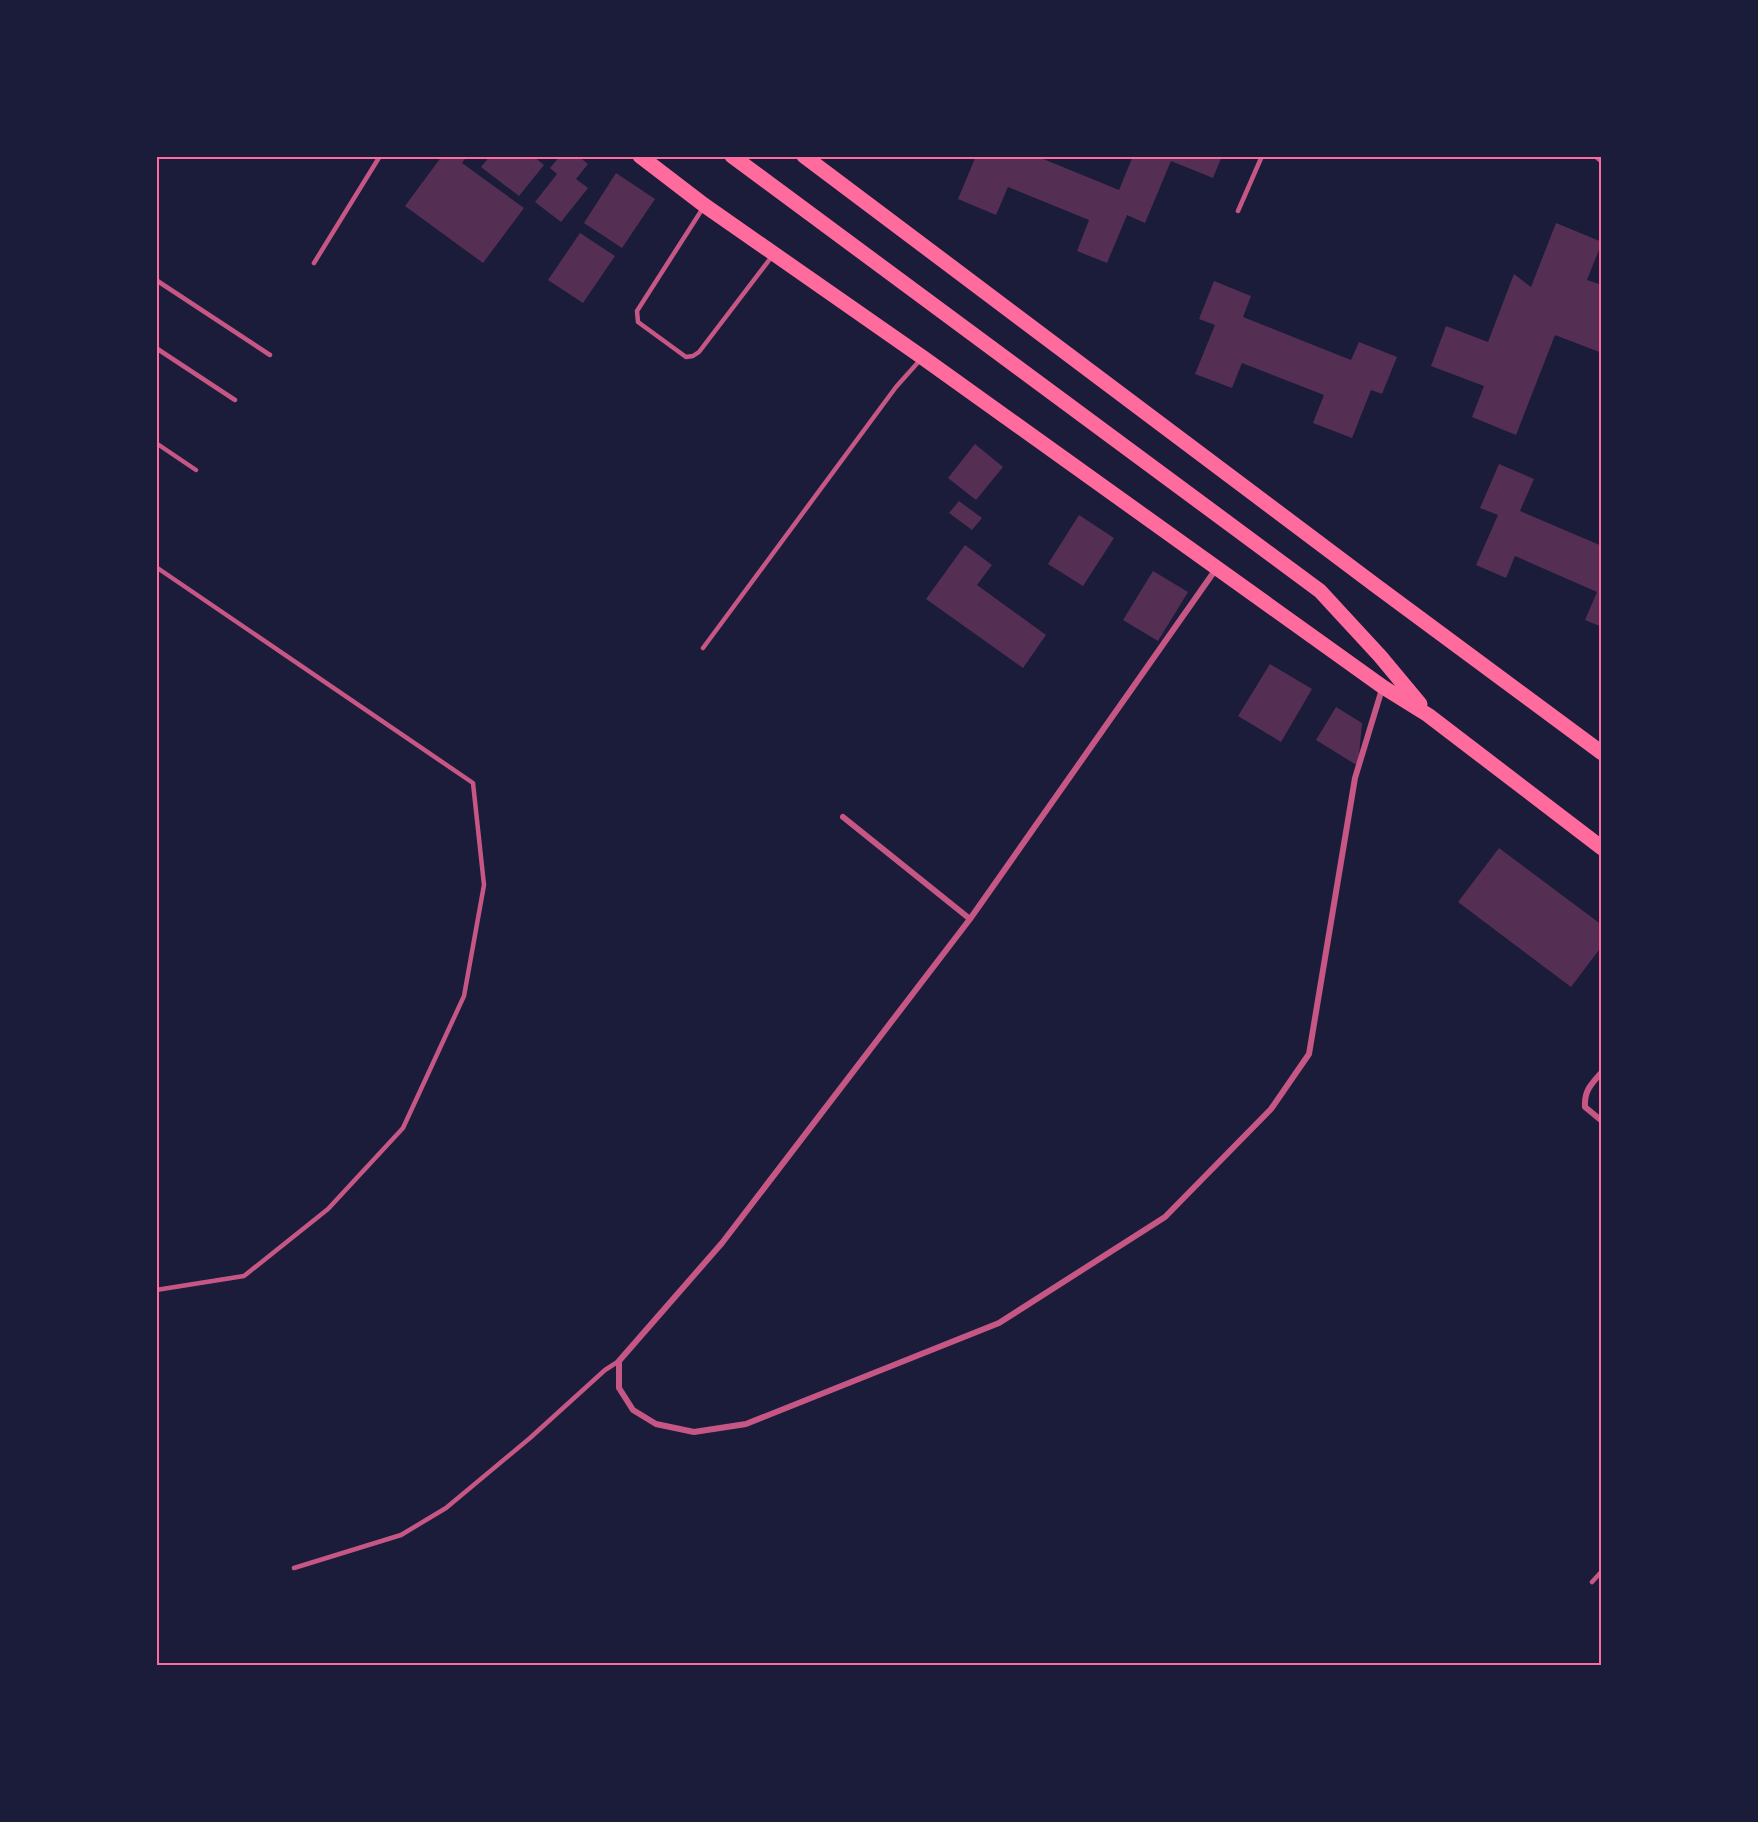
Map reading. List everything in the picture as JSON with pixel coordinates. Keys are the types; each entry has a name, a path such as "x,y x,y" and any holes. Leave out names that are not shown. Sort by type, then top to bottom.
{"main road":[{"path":"640,156 704,205 922,357 1383,687 1428,715 1602,848"},
{"path":"732,156 1320,591 1380,656 1428,715"},
{"path":"804,156 1602,753"}],"street":[{"path":"1217,568 970,920 722,1243 619,1361 619,1388 633,1410 656,1424 694,1432 746,1424 999,1323 1165,1217 1271,1109 1309,1054 1355,778 1383,687"},
{"path":"843,817 970,920"},
{"path":"1602,1072 1587,1088 1585,1097 1585,1107 1602,1121"}],"lane":[{"path":"314,263 380,156"},
{"path":"1238,211 1262,156"},
{"path":"704,205 637,311 638,322 686,357 699,352 774,254"},
{"path":"156,280 270,355"},
{"path":"156,348 235,400"},
{"path":"703,648 896,387 922,357"},
{"path":"156,443 196,470"},
{"path":"156,567 473,783 484,885 464,996 403,1128 328,1209 244,1276 156,1290"},
{"path":"294,1569 401,1535 446,1508 530,1438 605,1370 619,1361"},
{"path":"1592,1582 1602,1571"}],"building":[{"path":"442,156 467,156 462,163 524,208 483,263 405,206"},
{"path":"490,156 533,156 544,165 519,196 481,167"},
{"path":"560,156 578,156 588,164 576,179 588,188 561,222 535,202 557,174 550,168"},
{"path":"976,156 1036,156 1119,190 1133,156 1222,156 1213,178 1171,161 1145,223 1127,215 1107,263 1077,251 1089,220 1008,187 996,215 958,199"},
{"path":"616,173 655,199 622,248 584,223"},
{"path":"1556,223 1602,242 1587,280 1602,285 1602,353 1555,335 1516,435 1472,417 1484,386 1431,366 1446,326 1488,342 1514,274 1531,287"},
{"path":"580,233 615,256 583,303 548,280"},
{"path":"1214,281 1251,296 1243,317 1351,360 1359,342 1397,357 1382,394 1371,390 1352,438 1313,423 1324,395 1242,363 1232,388 1195,374 1215,325 1199,319"},
{"path":"975,444 1003,467 976,500 948,478"},
{"path":"1499,464 1534,479 1520,511 1602,546 1602,627 1585,620 1597,592 1515,556 1506,578 1476,565 1498,515 1480,508"},
{"path":"959,501 982,518 972,530 949,513"},
{"path":"1079,515 1114,538 1083,586 1048,564"},
{"path":"965,545 992,565 977,585 1046,635 1023,668 926,599"},
{"path":"1153,571 1188,592 1158,641 1123,620"},
{"path":"1270,664 1312,689 1281,742 1238,716"},
{"path":"1336,707 1362,723 1358,766 1316,740"},
{"path":"1499,848 1602,925 1602,946 1571,987 1458,902"}]}
